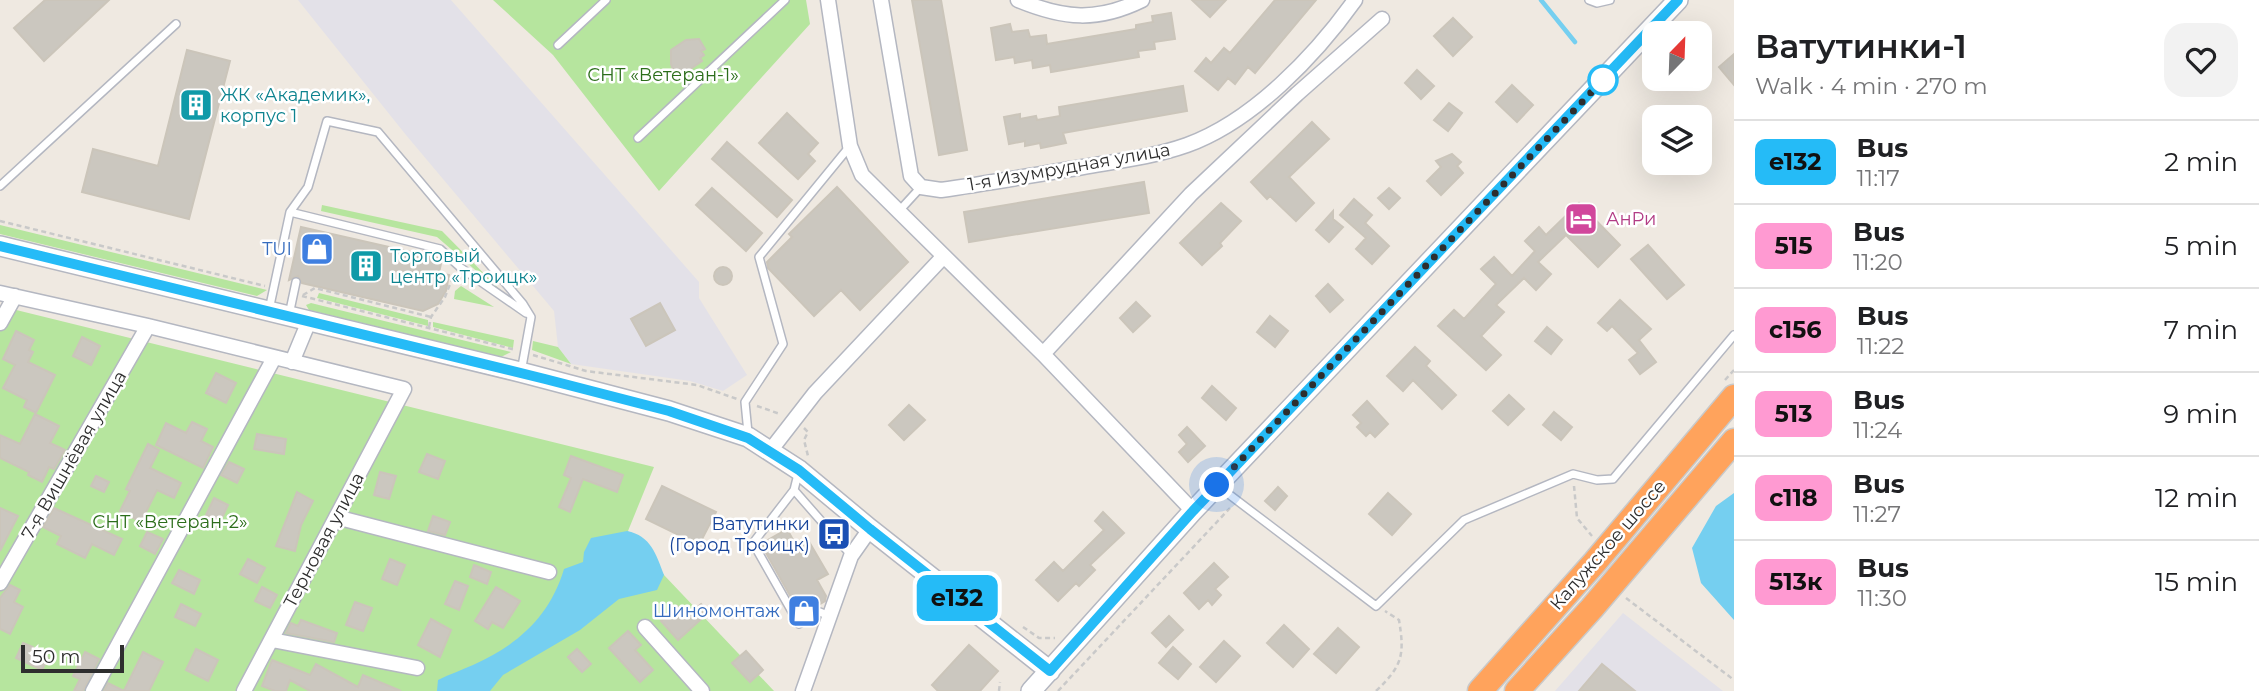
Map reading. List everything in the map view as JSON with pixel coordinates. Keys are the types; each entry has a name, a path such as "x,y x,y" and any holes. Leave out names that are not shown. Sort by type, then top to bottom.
{"highway":[{"name":"Калужское шоссе","path":"1480,691 1595,562 1734,397"},
{"name":"Калужское шоссе","path":"1517,691 1592,608 1734,441"}],"main road":[{"path":"1031,691 1217,485 1678,0"},
{"path":"0,246 520,372 669,411 748,438 805,467 870,529 1050,671"}],"street":[{"path":"828,0 850,146 862,175 1043,354 1193,511"},
{"path":"881,0 911,176 921,187"},
{"path":"1018,0 1043,11 1077,17 1124,9 1142,0"},
{"name":"1-я Изумрудная улица","path":"921,187 940,191 1151,156 1189,144 1222,128 1253,107 1335,28 1355,0"},
{"path":"1043,354 1191,194 1297,94 1382,19"},
{"path":"770,451 815,393 943,257"},
{"path":"0,293 292,362 309,321"},
{"path":"0,323 15,296"},
{"name":"7-я Вишнёвая улица","path":"0,583 148,326"},
{"path":"93,691 274,358"},
{"name":"Терновая улица","path":"244,691 404,389 292,362"},
{"path":"336,517 549,572"},
{"path":"803,691 851,556 870,529"},
{"path":"645,627 702,691"},
{"path":"272,640 417,668"}],"lane":[{"path":"558,45 606,0"},
{"path":"638,138 785,0"},
{"path":"1589,0 1597,3 1610,0"},
{"path":"0,186 176,24"},
{"path":"269,311 290,212 309,187 327,121 378,132 523,304 531,317 520,372"},
{"path":"748,438 745,402 783,344 759,257 850,146"},
{"path":"898,212 921,187"},
{"path":"290,212 440,249 461,268 531,317"},
{"path":"288,316 297,295 296,282"},
{"path":"1217,485 1376,606 1464,520 1573,474 1597,480 1613,479 1734,335"},
{"path":"805,467 794,489 753,544 799,624 820,612 829,616"},
{"path":"794,489 851,556"}],"path":[{"path":"0,220 274,289"},
{"path":"429,329 431,317 445,297 453,274 459,274"},
{"path":"297,295 314,288 431,317"},
{"path":"297,295 323,304 524,352 586,371 697,385 794,419 808,432 804,440 805,467"},
{"path":"1573,474 1577,518 1592,536"},
{"path":"1058,691 1237,500"},
{"path":"1623,596 1734,680"},
{"path":"1376,606 1399,620 1403,643 1395,672 1376,691"},
{"path":"1018,624 1039,638"},
{"path":"999,691 1000,682"}],"shaded area":[{"path":"298,0 451,0 699,282 699,298 747,375 723,391 690,381 571,364 558,347 554,311 406,135"},
{"path":"1623,613 1723,691 1555,691"}],"green space":[{"name":"СНТ «Ветеран-1»","path":"493,0 806,0 810,24 659,191 553,55"},
{"path":"322,205 442,231 509,299 437,237 321,211"},
{"path":"0,225 267,290 257,296 0,234"},
{"path":"461,286 494,307 454,299 455,291"},
{"path":"319,293 428,320 428,326 317,298"},
{"path":"311,303 511,352 501,357 309,310 306,305"},
{"name":"СНТ «Ветеран-2»","path":"0,306 654,467 628,531 664,575 774,691 0,691"},
{"path":"433,322 514,340 513,348 433,327"},
{"path":"533,341 558,347 571,364 532,350"}],"water":[{"path":"1734,493 1734,620 1701,583 1692,548 1716,506"},
{"path":"627,531 642,537 655,553 664,575 657,590 619,599 580,630 503,675 490,691 437,691 438,680 489,657 530,627 550,601 564,569 583,562 584,552 591,538"}],"building":[{"path":"45,0 109,0 44,61 14,28"},
{"path":"912,0 941,0 967,150 939,155"},
{"path":"1192,0 1226,0 1210,17"},
{"path":"1275,0 1316,0 1255,73 1248,67 1235,84 1228,78 1218,90 1195,71 1206,58 1211,63 1224,48 1230,53"},
{"path":"1171,13 1175,39 1154,42 1155,49 1138,51 1139,57 1051,72 1050,65 1033,68 1032,60 1015,63 1014,57 996,60 991,28 1010,24 1012,32 1028,30 1030,37 1046,35 1047,44 1136,29 1136,25 1153,22 1152,16"},
{"path":"1453,18 1472,37 1453,56 1434,36"},
{"path":"699,39 705,49 701,51 704,55 700,58 702,61 676,79 671,64 671,50 686,40"},
{"name":"ЖК «Академик», корпус 1","path":"187,50 230,61 189,219 82,192 93,149 158,166"},
{"path":"1734,54 1734,85 1719,67"},
{"path":"1417,70 1434,86 1421,99 1405,83"},
{"path":"1512,85 1533,105 1517,122 1496,102"},
{"path":"1183,86 1187,111 1063,133 1066,143 1041,148 1040,143 1025,146 1025,141 1009,144 1004,117 1020,114 1020,119 1036,116 1037,120 1060,116 1059,107"},
{"path":"1449,103 1462,113 1448,131 1434,120"},
{"path":"787,113 818,143 808,154 815,161 798,179 759,143"},
{"path":"1312,122 1329,139 1289,177 1314,203 1296,221 1270,196 1267,199 1251,182"},
{"path":"727,142 792,200 777,217 712,159"},
{"path":"1452,154 1461,162 1457,166 1463,173 1441,195 1427,181 1441,167 1436,161"},
{"path":"1144,182 1149,213 969,242 964,212"},
{"path":"837,187 908,262 860,310 841,290 814,316 768,268 767,262 792,237 789,234"},
{"path":"712,188 762,233 746,251 696,205"},
{"path":"1389,188 1400,198 1389,209 1378,198"},
{"path":"1354,199 1372,215 1365,223 1389,246 1372,264 1356,249 1366,238 1340,215"},
{"path":"1221,203 1241,221 1220,243 1222,246 1202,265 1180,243"},
{"path":"1579,203 1620,245 1598,267 1566,235 1538,262 1551,274 1536,290 1524,278 1496,305 1504,312 1481,336 1501,355 1486,370 1438,326 1454,310 1464,319 1496,284 1481,269 1494,257 1512,276 1535,251 1525,241 1539,227 1546,235"},
{"path":"1333,211 1333,219 1343,227 1329,242 1316,230"},
{"name":"Торговый центр «Троицк»","path":"301,227 442,259 439,273 449,275 446,291 438,304 423,311 302,283 298,276 289,280"},
{"path":"1648,245 1684,285 1667,299 1631,259"},
{"path":"723,267 729,270 732,276 729,282 723,285 717,282 714,276 717,270"},
{"path":"1328,284 1343,300 1330,312 1316,296"},
{"path":"1620,300 1651,329 1639,340 1656,362 1640,374 1629,360 1638,353 1612,326 1607,331 1598,323"},
{"path":"1136,302 1150,316 1133,332 1120,318"},
{"path":"660,303 675,330 646,346 631,319"},
{"path":"1270,316 1288,331 1275,347 1257,332"},
{"path":"1547,327 1562,340 1551,354 1535,341"},
{"path":"16,331 34,340 29,350 33,352 28,362 55,375 36,413 24,407 27,400 3,388 15,365 3,359"},
{"path":"82,337 100,346 91,365 73,356"},
{"path":"1415,347 1430,361 1426,366 1456,395 1442,409 1413,380 1403,391 1387,376"},
{"path":"216,373 236,383 226,403 206,393"},
{"path":"1212,386 1236,408 1226,420 1202,398"},
{"path":"1509,395 1524,409 1508,425 1493,411"},
{"path":"1367,401 1388,424 1375,437 1370,432 1366,436 1357,427 1361,423 1353,415"},
{"path":"909,405 925,420 904,440 889,425"},
{"path":"1554,412 1572,427 1561,440 1543,425"},
{"path":"35,414 59,426 50,443 65,450 54,469 49,467 42,482 28,475 29,472 0,458 0,435 20,444"},
{"path":"192,422 207,429 201,441 213,447 203,468 156,445 166,423 186,433"},
{"path":"1187,427 1205,446 1188,462 1179,452 1187,444 1179,435"},
{"path":"257,434 286,439 284,454 254,449"},
{"path":"148,444 159,450 150,468 181,483 174,498 157,490 141,522 120,511 130,491 126,489"},
{"path":"427,454 445,461 438,479 419,472"},
{"path":"571,456 623,475 617,492 583,479 570,512 559,507 571,478 564,475"},
{"path":"229,462 244,469 237,483 221,475"},
{"path":"380,472 396,476 389,499 374,495"},
{"path":"96,476 109,482 104,492 91,486"},
{"path":"662,486 716,512 699,545 646,519"},
{"path":"1278,487 1287,496 1275,510 1265,501"},
{"path":"297,492 313,501 301,525 295,551 276,546"},
{"path":"1388,493 1411,514 1392,535 1369,514"},
{"path":"214,498 228,505 220,522 206,515"},
{"path":"0,508 18,516 0,551"},
{"path":"54,508 122,539 114,555 92,544 85,558 57,544 61,536 43,527"},
{"path":"1103,512 1124,533 1090,565 1095,570 1079,586 1076,583 1058,601 1036,580 1054,562 1063,571 1104,530 1095,521"},
{"path":"433,516 450,522 445,535 428,531"},
{"path":"787,529 797,547 808,540 828,574 817,580 826,596 825,601 801,615 761,544"},
{"path":"147,532 163,539 155,554 140,546"},
{"path":"248,559 265,568 257,583 240,574"},
{"path":"390,559 405,565 397,585 382,579"},
{"path":"1214,563 1228,577 1215,589 1221,595 1212,605 1208,600 1199,609 1184,593"},
{"path":"474,565 491,572 487,584 470,577"},
{"path":"179,570 200,580 194,594 172,583"},
{"path":"455,581 468,586 459,610 445,604"},
{"path":"10,585 20,590 14,602 23,607 10,634 0,629 0,598"},
{"path":"262,587 277,595 270,608 255,601"},
{"path":"496,587 520,601 503,628 492,622 488,629 475,621"},
{"path":"355,602 372,608 363,631 346,625"},
{"path":"181,604 201,614 195,626 175,617"},
{"path":"701,604 709,612 678,640 661,621 677,606 686,617"},
{"path":"1169,616 1183,630 1166,647 1152,633"},
{"path":"431,619 451,630 440,657 418,645"},
{"path":"301,620 337,633 334,642 286,633 291,623 298,626"},
{"path":"1284,625 1309,649 1293,667 1267,643"},
{"path":"1338,628 1359,647 1336,673 1314,654"},
{"path":"628,631 641,645 635,650 653,670 640,682 609,648"},
{"path":"1224,641 1240,656 1216,682 1200,667"},
{"path":"23,643 48,658 42,670 16,658"},
{"path":"969,645 998,671 980,691 938,691 932,685"},
{"path":"1173,647 1191,664 1178,679 1159,663"},
{"path":"196,649 218,660 208,681 186,670"},
{"path":"577,649 591,664 582,672 568,657"},
{"path":"746,651 763,670 750,682 732,663"},
{"path":"85,652 99,659 83,691 74,691 80,679 73,676"},
{"path":"143,652 163,662 149,691 124,691"},
{"path":"272,660 310,675 316,664 358,687 363,675 401,691 310,691 290,680 286,691 275,691 262,686"},
{"path":"1602,664 1635,691 1579,691"},
{"path":"108,683 124,691 104,691"}],"waterway":[{"path":"1541,0 1575,42"}],"bus line":[{"name":"е132","path":"0,246 545,379 669,411 748,438 799,470 1050,671 1193,511 1678,0"}],"place":[{"name":"ЖК «Академик», корпус 1","path":"196,105"},
{"name":"АнРи","path":"1581,219"},
{"name":"TUI","path":"317,249"},
{"name":"Торговый центр «Троицк»","path":"366,266"},
{"name":"Ватутинки (Город Троицк)","path":"834,534"},
{"name":"Шиномонтаж","path":"804,611"}],"route":[{"path":"1217,485 1603,80"}]}
